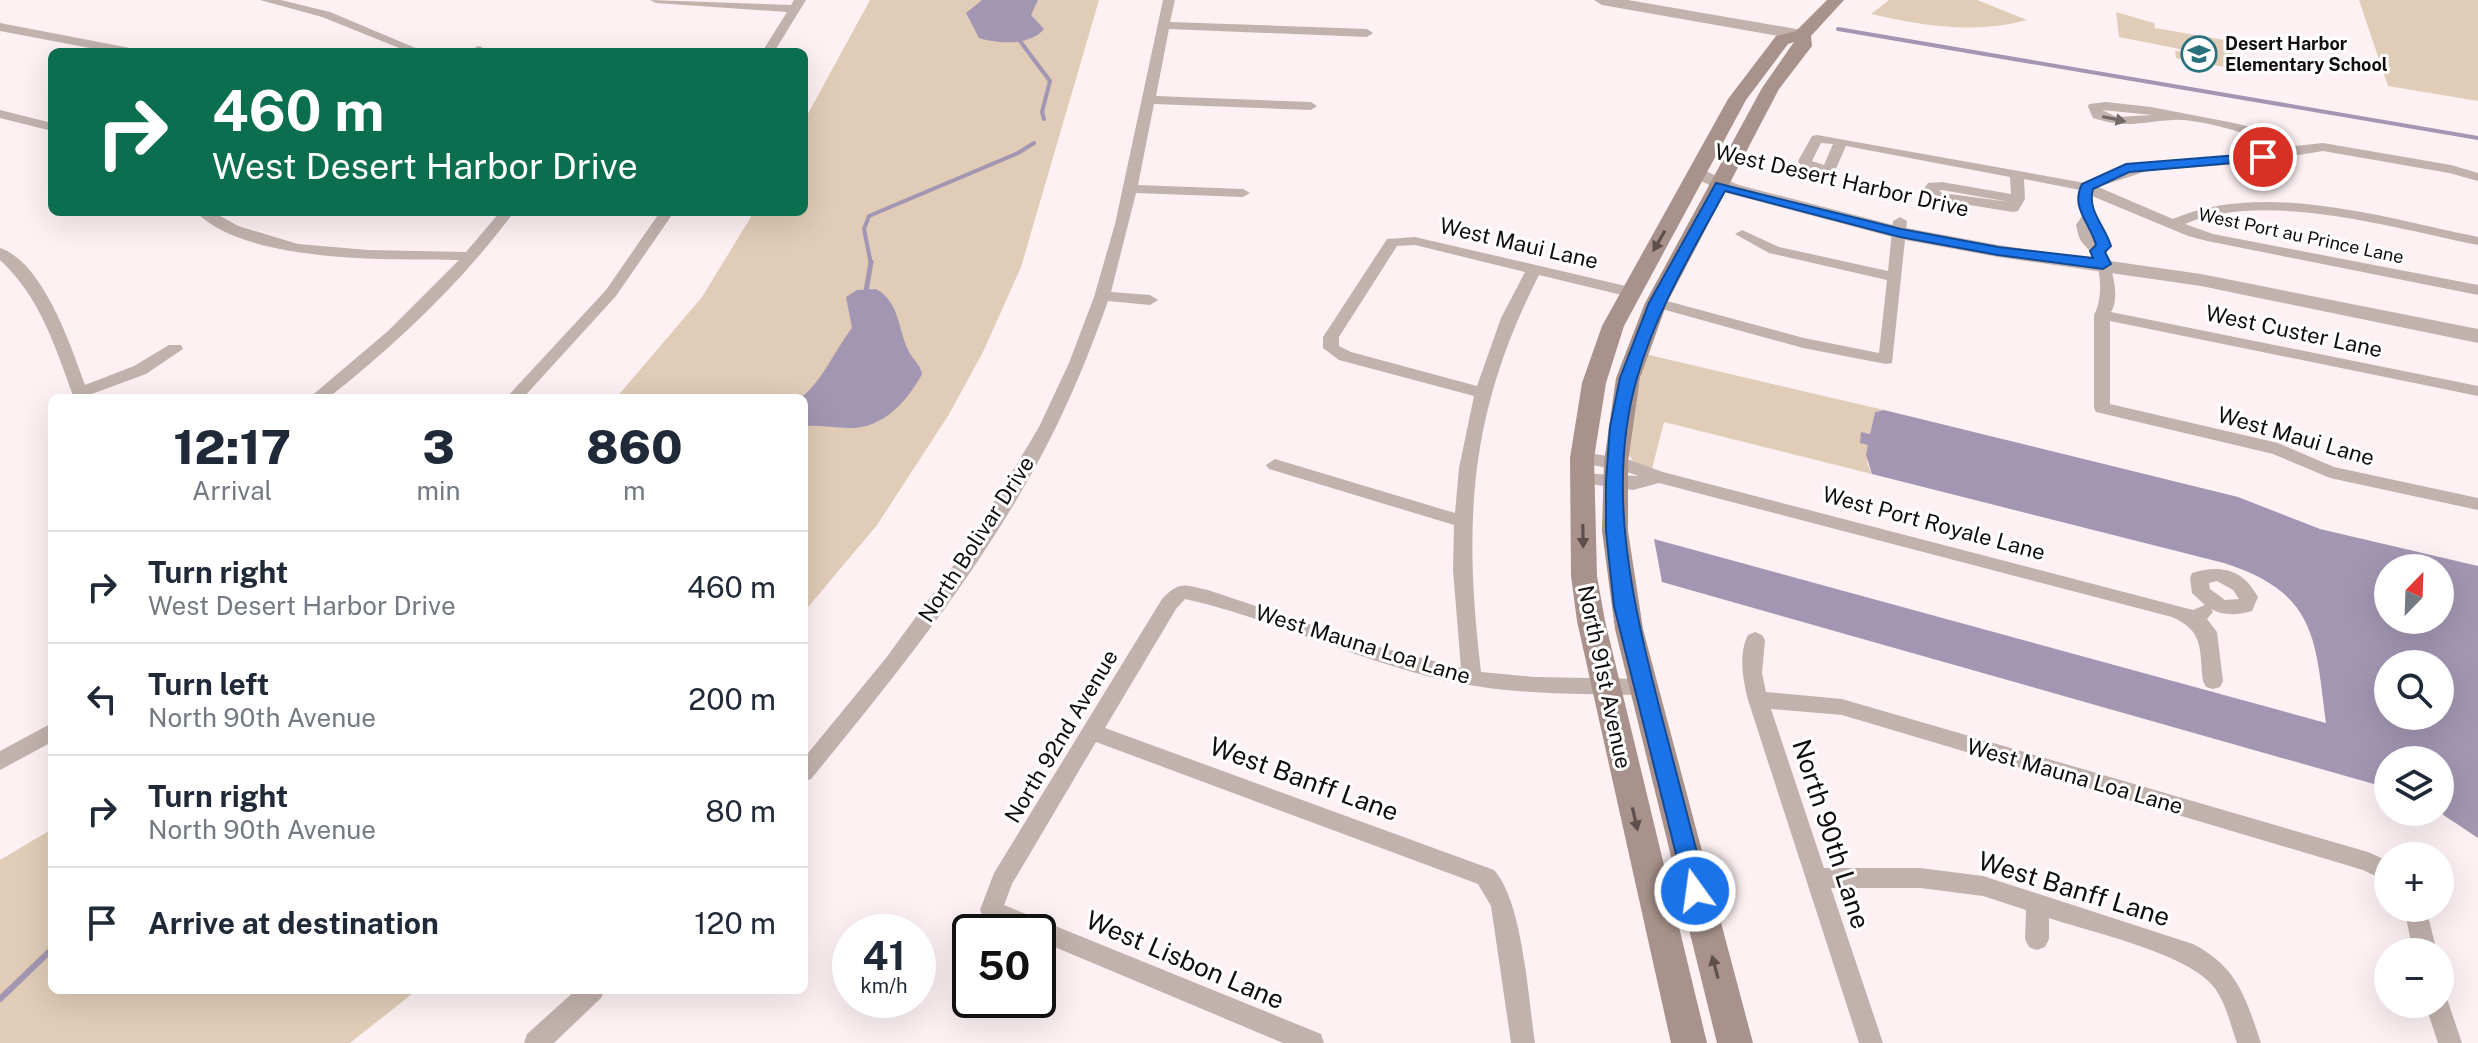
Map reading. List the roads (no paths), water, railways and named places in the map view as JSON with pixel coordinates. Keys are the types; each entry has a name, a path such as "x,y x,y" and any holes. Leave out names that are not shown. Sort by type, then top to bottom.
{"main road":[{"name":"North 91st Avenue","path":"1689,1043 1605,686 1584,576 1582,468 1594,383 1613,326 1630,292 1748,83 1782,40 1802,35 1827,8"},
{"name":"North 91st Avenue","path":"1735,1043 1642,687 1621,583 1615,472 1628,378 1656,303 1771,88 1803,46 1802,35"}],"street":[{"path":"266,0 326,14 409,48"},
{"path":"656,0 797,5 770,48"},
{"name":"North Bolivar Drive","path":"808,768 879,683 1005,504 1072,374 1102,296 1129,189 1169,0"},
{"path":"1602,0 1802,35"},
{"path":"1164,25 1367,33"},
{"path":"0,27 109,48"},
{"path":"1148,100 1311,106"},
{"path":"2172,116 2116,121 2098,115 2094,107 2110,105 2172,116 2271,137 2290,149"},
{"path":"0,114 48,126"},
{"path":"1817,139 1841,141 1829,170 1807,165 1805,161 1817,139"},
{"name":"West Port au Prince Lane","path":"1841,141 2087,187 2212,238 2478,290"},
{"path":"2102,315 2107,306 2100,258 2088,244 2083,225 2088,218 2083,199 2087,187 2126,169 2253,159 2290,149 2323,147 2347,149 2478,177"},
{"name":"West Desert Harbor Drive","path":"1698,173 1998,251 2198,267 2478,323"},
{"path":"2017,174 2018,199 2013,208 1938,196 1930,190 1933,186 1942,186 2018,199"},
{"path":"1129,189 1243,193"},
{"path":"2173,224 2188,214 2205,209 2279,207 2478,241"},
{"path":"211,216 250,235 292,246 340,252 472,256"},
{"path":"322,394 400,329 472,256 504,216"},
{"path":"518,394 611,293 664,216"},
{"path":"1656,303 1803,343 1886,359 1900,227"},
{"path":"1742,234 1774,250 1895,277"},
{"name":"West Maui Lane","path":"1481,393 1345,356 1331,348 1330,341 1339,324 1387,247 1397,240 1415,241 1630,292"},
{"path":"0,252 33,283 58,327 80,394"},
{"name":"West Desert Harbor Drive","path":"2100,258 2478,336"},
{"path":"1472,678 1462,598 1461,521 1466,460 1481,393 1512,307 1534,269"},
{"path":"1102,296 1150,300"},
{"name":"West Maui Lane","path":"2102,315 2102,408 2278,449 2330,472 2478,504"},
{"name":"West Custer Lane","path":"2102,315 2478,391"},
{"path":"86,394 140,370 175,349"},
{"path":"1275,465 1461,521"},
{"name":"West Port Royale Lane","path":"1582,468 1615,472 1633,484 1659,477 2177,611 2195,619"},
{"name":"West Mauna Loa Lane","path":"1181,591 1411,663 1472,678 1519,684 1642,687"},
{"name":"North 92nd Avenue","path":"991,910 1002,880 1169,604 1181,591"},
{"path":"2213,603 2195,619 2207,632 2213,681"},
{"name":"North 90th Lane","path":"1755,640 1752,673 1758,700 1871,1043"},
{"name":"West Mauna Loa Lane","path":"1758,700 1811,702 1842,707 2374,865"},
{"name":"West Banff Lane","path":"1092,732 1475,871 1494,886 1502,906 1523,1043"},
{"path":"0,761 48,734"},
{"name":"West Banff Lane","path":"1816,878 1920,878 1983,886 2185,952 2215,969 2232,993 2249,1043"},
{"path":"2037,904 2037,939"},
{"name":"West Lisbon Lane","path":"991,910 1312,1043"},
{"path":"536,1043 589,994"},
{"path":"2442,1018 2450,1043"}],"waterway":[{"path":"1838,29 2478,138"},
{"path":"1020,41 1050,81 1042,112 1044,119"},
{"path":"871,263 864,229 869,216 1018,153 1034,143"},
{"path":"866,291 871,263"},
{"path":"0,999 48,953"}],"place":[{"name":"Desert Harbor Elementary School","path":"2199,54"}]}
